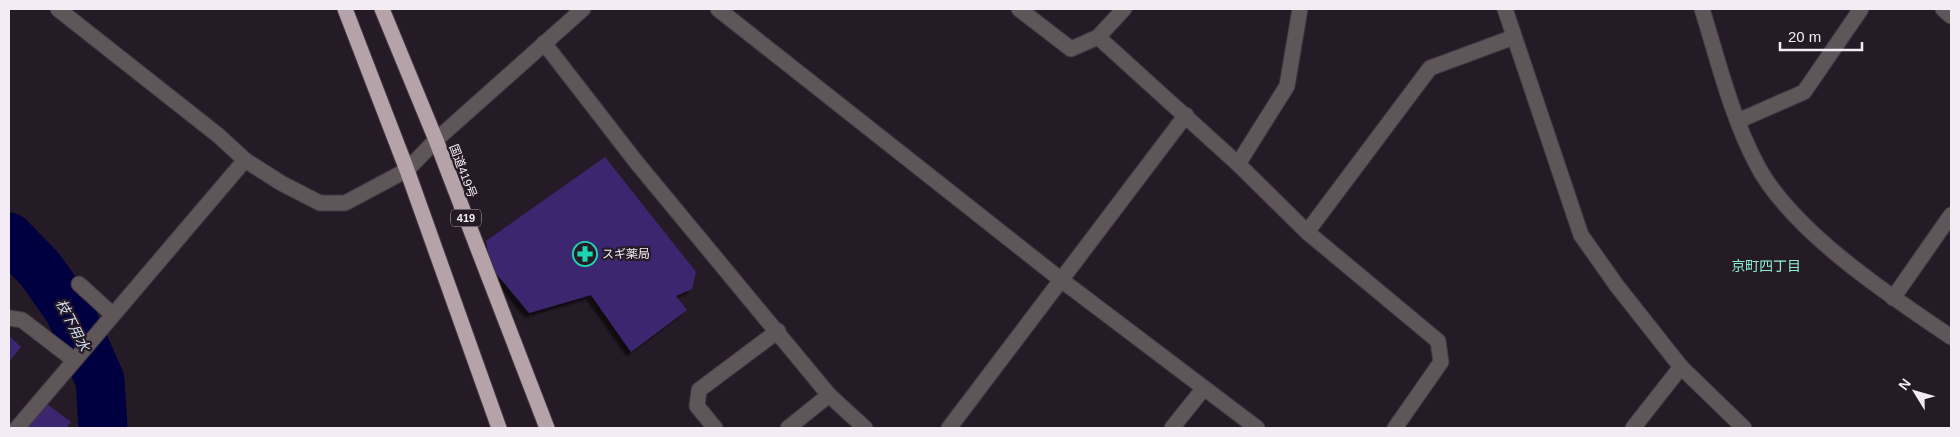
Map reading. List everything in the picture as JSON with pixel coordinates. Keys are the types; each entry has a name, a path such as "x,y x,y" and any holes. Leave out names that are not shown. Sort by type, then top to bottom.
{"highway":[{"path":"344,9 407,170 499,428"},
{"name":"国道419号","path":"382,9 436,140 547,428"}],"street":[{"path":"58,9 219,136 245,160 281,183 320,203 346,203 407,170 436,140 583,9"},
{"path":"718,9 1060,279 1256,428"},
{"path":"1019,9 1071,49 1098,36 1124,9"},
{"path":"1238,164 1287,86 1300,9"},
{"path":"1505,9 1582,235 1617,286 1680,367 1744,428"},
{"path":"1702,9 1738,121 1756,164 1784,202 1843,258 1893,298 1951,337"},
{"path":"1738,121 1804,92 1861,9"},
{"path":"1943,9 1951,16"},
{"path":"1098,36 1186,115 1307,232 1438,341 1441,362 1395,428"},
{"path":"1307,232 1430,68 1514,37"},
{"path":"544,42 637,163 829,394 865,428"},
{"path":"949,428 1186,115"},
{"path":"17,428 109,317 245,160"},
{"path":"1893,298 1951,215"},
{"path":"79,284 109,317"},
{"path":"9,318 22,320 74,360"},
{"path":"715,428 697,406 699,390 778,331"},
{"path":"1632,428 1680,367"},
{"path":"1172,428 1204,388"},
{"path":"788,428 829,394"}],"building":[{"name":"スギ薬局","path":"605,157 696,272 692,289 676,296 687,310 631,352 591,295 529,313 491,267 486,241"},
{"path":"9,336 21,347 9,362"},
{"path":"44,402 71,422 66,428 24,428"}],"waterway":[{"name":"枝下用水","path":"9,237 40,269 69,310 100,380 103,428"}],"place":[{"name":"スギ薬局","path":"585,254"}],"district":[{"name":"京町四丁目","path":"1766,266"}]}
